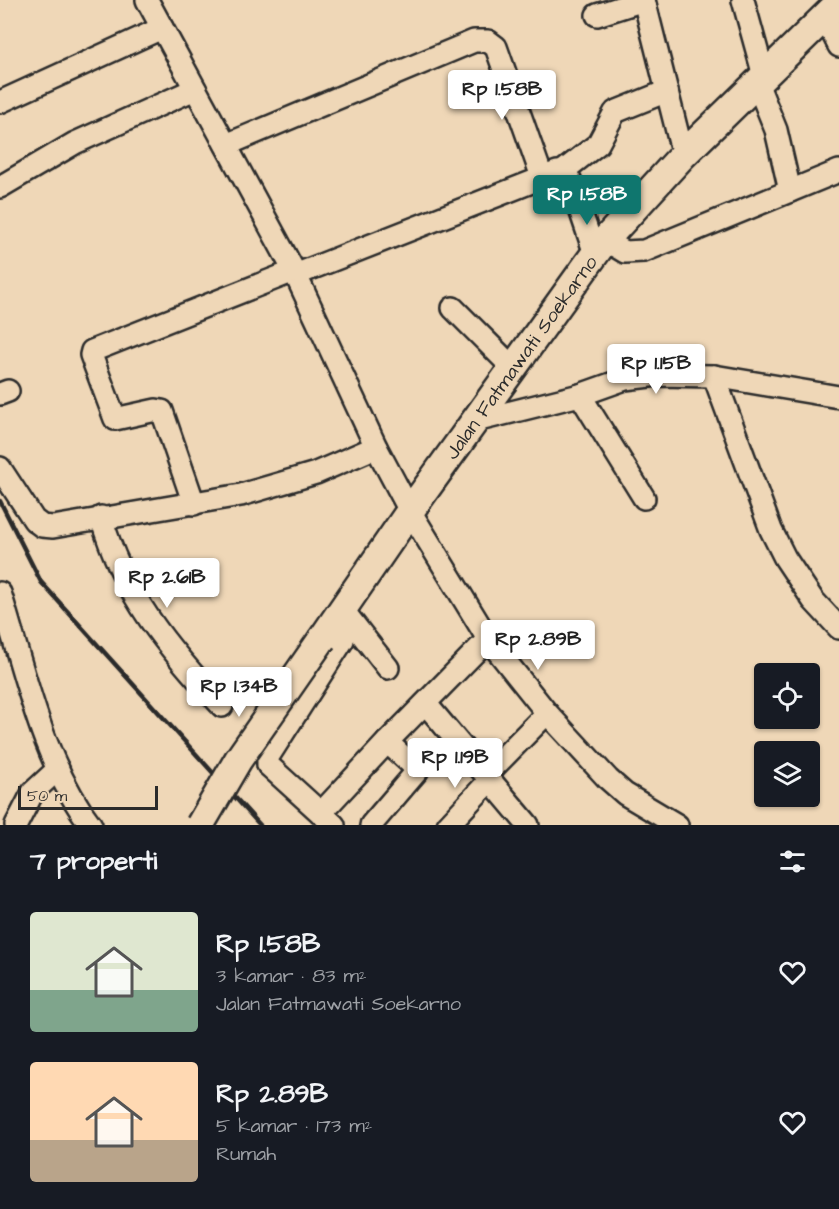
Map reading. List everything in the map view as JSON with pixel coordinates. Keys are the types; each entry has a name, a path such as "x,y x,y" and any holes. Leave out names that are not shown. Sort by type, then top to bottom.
{"main road":[{"name":"Jalan Fatmawati Soekarno","path":"200,825 238,760 335,626 410,511 600,247 683,154 832,10"}],"street":[{"path":"147,0 294,273 376,447 410,511 488,639 547,713 625,794 677,825"},
{"path":"597,15 644,0 683,154"},
{"path":"743,0 760,80 776,130 790,191"},
{"path":"832,10 839,46"},
{"path":"0,102 162,28"},
{"path":"226,145 474,41 488,41 496,47 552,174 570,180 600,247 625,252 644,251 839,171"},
{"path":"0,187 75,142 195,89"},
{"path":"194,504 162,411 156,410 115,419 92,361 92,351 552,174 598,144 615,112 667,91"},
{"path":"453,308 513,368"},
{"path":"476,421 625,380 658,375 714,376 839,397"},
{"path":"714,376 771,530 784,558 813,600 839,628"},
{"path":"579,394 644,498"},
{"path":"0,468 34,520 42,526 53,527 194,504 278,486 376,447"},
{"path":"101,518 113,556 133,594 178,659 222,705"},
{"path":"0,593 51,753 58,770 91,825"},
{"path":"335,626 343,640 268,756 268,765 328,819 387,742 488,639"},
{"path":"335,626 388,668"},
{"path":"426,704 528,825"},
{"path":"448,825 488,777 547,713"},
{"path":"373,824 424,775 387,742"},
{"path":"16,825 33,792 58,770"}],"railway":[{"path":"0,501 41,582 260,825"}]}
